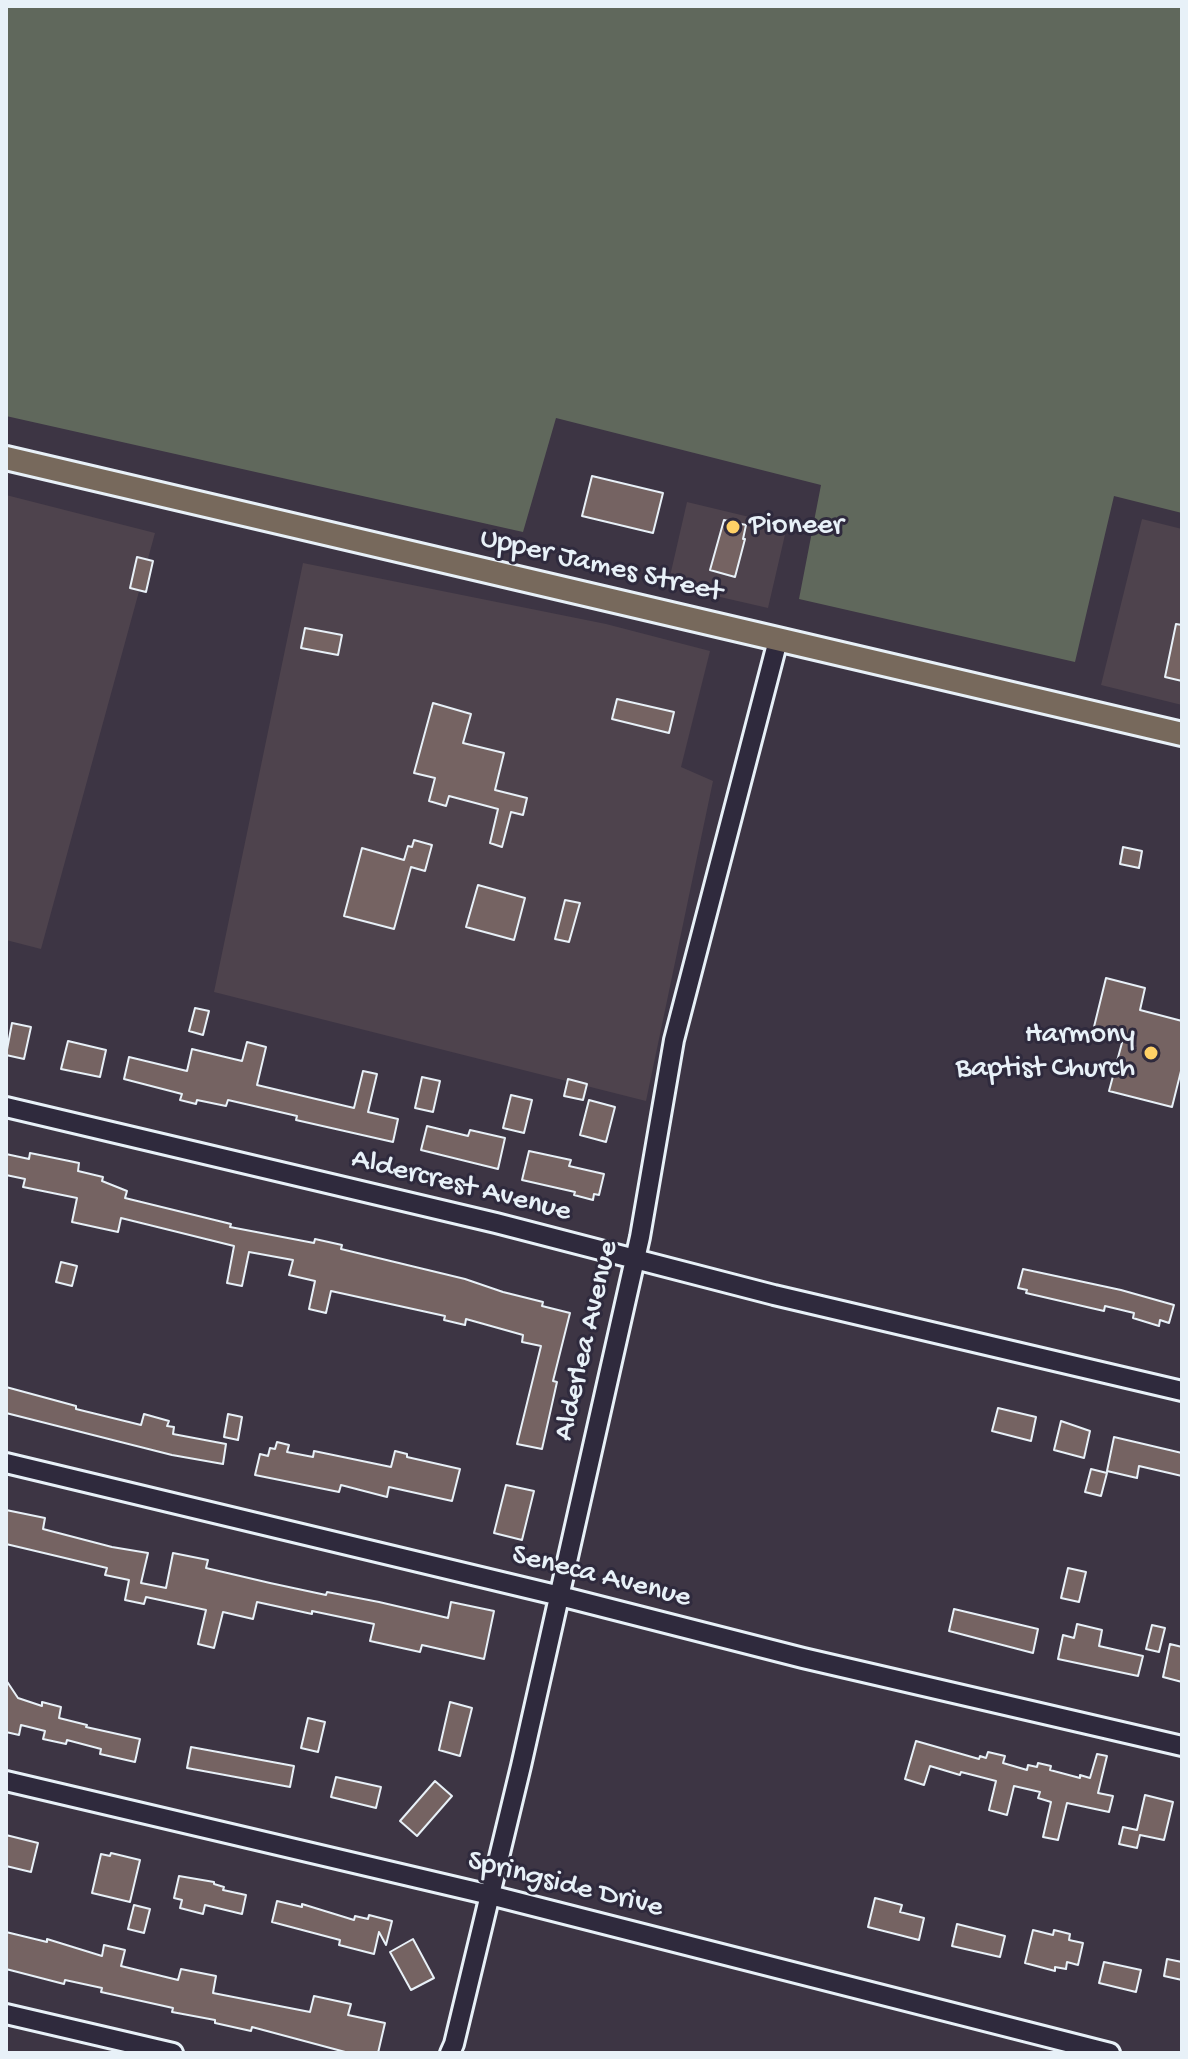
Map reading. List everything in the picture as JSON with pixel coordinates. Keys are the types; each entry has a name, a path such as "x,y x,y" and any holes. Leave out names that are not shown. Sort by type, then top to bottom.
{"main road":[{"name":"Upper James Street","path":"6,458 1182,734"}],"street":[{"name":"Alderlea Avenue","path":"450,2053 560,1596 635,1259 674,1040 778,640"},
{"name":"Aldercrest Avenue","path":"6,1107 496,1223 774,1295 1182,1391"},
{"name":"Seneca Avenue","path":"6,1463 560,1596 803,1658 1182,1746"},
{"name":"Springside Drive","path":"6,1781 490,1895 1110,2053"},
{"path":"6,2014 173,2053"}],"shaded area":[{"path":"6,6 1182,6 1182,513 1114,496 1075,662 799,599 821,485 556,418 523,532 6,416"},
{"path":"6,495 155,533 41,949 6,940"},
{"path":"687,502 787,526 768,608 668,585"},
{"path":"1142,519 1182,529 1182,705 1101,685"},
{"path":"303,563 606,624 710,651 681,767 713,781 646,1101 214,992"}],"building":[{"path":"592,476 663,493 653,533 582,516"},
{"path":"724,520 746,525 735,577 710,570"},
{"path":"137,557 153,561 146,592 130,588"},
{"path":"1176,624 1182,625 1182,681 1165,677"},
{"path":"305,628 342,635 338,655 301,648"},
{"path":"617,699 674,712 669,733 612,719"},
{"path":"433,703 471,714 463,743 504,753 495,790 527,798 523,815 511,812 502,847 490,843 498,809 449,796 446,806 429,801 435,778 414,773"},
{"path":"414,840 432,845 425,871 411,867 394,929 344,916 362,848 404,860 408,846 412,847"},
{"path":"1123,847 1142,851 1139,868 1120,864"},
{"path":"478,885 525,898 514,940 466,927"},
{"path":"565,900 580,903 569,942 555,939"},
{"name":"Harmony Baptist Church","path":"1106,978 1145,988 1140,1010 1182,1021 1182,1067 1172,1107 1109,1091 1123,1039 1093,1031"},
{"path":"195,1008 209,1011 203,1035 189,1031"},
{"path":"12,1023 31,1027 24,1059 6,1055"},
{"path":"68,1041 106,1050 100,1077 61,1069"},
{"path":"247,1042 266,1047 257,1085 354,1108 363,1071 377,1074 368,1112 398,1119 393,1142 296,1120 297,1116 228,1100 226,1106 197,1100 196,1104 180,1100 182,1094 124,1079 129,1057 187,1071 192,1049 242,1061"},
{"path":"422,1077 440,1081 433,1112 415,1108"},
{"path":"568,1079 587,1084 583,1100 564,1096"},
{"path":"511,1095 532,1100 524,1133 503,1128"},
{"path":"589,1100 615,1107 606,1142 580,1135"},
{"path":"427,1126 468,1136 470,1130 505,1138 498,1169 421,1150"},
{"path":"529,1151 571,1160 569,1166 604,1174 599,1195 594,1194 593,1200 574,1195 575,1192 522,1180"},
{"path":"30,1153 79,1163 78,1171 103,1177 102,1181 127,1191 125,1198 231,1224 230,1227 314,1243 315,1239 342,1245 341,1249 465,1279 570,1313 553,1381 557,1382 542,1449 517,1444 541,1346 522,1342 523,1335 466,1319 465,1325 444,1320 445,1316 331,1291 326,1313 309,1309 315,1281 289,1275 293,1260 249,1252 242,1286 227,1283 234,1246 121,1218 118,1232 72,1222 77,1198 23,1187 25,1179 6,1175 6,1154 29,1159"},
{"path":"61,1262 77,1266 72,1286 56,1282"},
{"path":"1023,1269 1174,1305 1169,1323 1160,1320 1159,1326 1133,1318 1134,1313 1105,1306 1104,1311 1026,1293 1027,1290 1018,1288"},
{"path":"6,1387 141,1425 144,1414 169,1421 167,1426 174,1427 173,1434 226,1444 223,1464 172,1455 6,1413"},
{"path":"998,1408 1036,1417 1031,1441 992,1431"},
{"path":"228,1414 242,1417 238,1440 224,1437"},
{"path":"1061,1421 1090,1431 1084,1458 1054,1450"},
{"path":"1114,1437 1182,1453 1182,1476 1139,1466 1137,1478 1107,1471"},
{"path":"277,1442 289,1445 287,1452 313,1457 314,1451 391,1467 395,1451 407,1454 407,1457 460,1469 452,1501 389,1487 387,1497 341,1485 339,1492 255,1475 260,1454 268,1456 270,1448 275,1449"},
{"path":"1091,1469 1107,1473 1101,1496 1085,1492"},
{"path":"506,1485 534,1491 522,1540 494,1533"},
{"path":"6,1510 45,1518 43,1529 148,1553 141,1583 166,1588 173,1553 208,1560 206,1568 448,1618 451,1602 494,1611 484,1659 422,1645 420,1652 370,1641 374,1624 257,1602 253,1619 223,1612 214,1648 198,1644 206,1610 146,1597 144,1604 125,1600 129,1580 105,1575 107,1568 6,1544"},
{"path":"1068,1568 1086,1572 1079,1602 1061,1598"},
{"path":"954,1609 1038,1629 1033,1653 949,1631"},
{"path":"1077,1624 1102,1630 1099,1646 1143,1656 1138,1676 1058,1659 1063,1635 1074,1638"},
{"path":"1152,1625 1165,1628 1159,1652 1146,1649"},
{"path":"1170,1644 1182,1647 1182,1682 1163,1677"},
{"path":"6,1680 18,1698 42,1706 42,1702 61,1707 59,1718 140,1739 135,1762 100,1754 101,1749 67,1740 66,1744 43,1739 45,1731 21,1725 19,1735 6,1732"},
{"path":"450,1702 472,1708 460,1756 439,1750"},
{"path":"308,1718 325,1722 318,1752 301,1748"},
{"path":"916,1741 979,1759 980,1756 986,1758 988,1752 1005,1756 1003,1763 1027,1770 1028,1765 1037,1767 1038,1763 1051,1766 1050,1770 1080,1778 1080,1775 1090,1778 1097,1754 1107,1756 1098,1793 1113,1796 1109,1812 1067,1803 1058,1840 1043,1837 1051,1802 1038,1798 1040,1792 1014,1786 1007,1815 989,1810 996,1781 930,1766 924,1785 905,1779"},
{"path":"191,1747 294,1766 290,1787 187,1768"},
{"path":"336,1777 381,1787 376,1808 331,1797"},
{"path":"435,1781 452,1796 417,1836 400,1821"},
{"path":"1145,1795 1173,1802 1164,1840 1140,1835 1137,1848 1119,1844 1123,1827 1137,1830"},
{"path":"6,1835 38,1843 31,1872 6,1866"},
{"path":"111,1853 140,1860 130,1902 92,1893 101,1854 110,1856"},
{"path":"179,1876 214,1882 224,1887 223,1890 246,1895 242,1914 205,1905 203,1914 180,1908 182,1900 174,1898"},
{"path":"875,1898 902,1905 900,1912 924,1918 919,1940 868,1927"},
{"path":"277,1901 302,1907 302,1904 354,1920 355,1916 368,1919 369,1915 392,1921 386,1945 379,1932 374,1954 339,1945 340,1940 272,1922"},
{"path":"134,1905 150,1909 144,1933 128,1929"},
{"path":"957,1924 1005,1936 1000,1957 952,1946"},
{"path":"1033,1930 1053,1935 1054,1930 1070,1934 1069,1940 1083,1943 1078,1965 1067,1962 1066,1969 1055,1967 1055,1971 1025,1963"},
{"path":"6,1932 47,1942 47,1939 102,1956 104,1945 125,1950 121,1966 178,1980 181,1969 216,1976 213,1993 310,2012 314,1996 351,2004 348,2015 385,2023 378,2053 349,2053 252,2027 251,2031 215,2023 215,2020 172,2012 173,2008 101,1992 102,1988 65,1980 64,1984 6,1969"},
{"path":"413,1939 434,1978 411,1990 390,1952"},
{"path":"1167,1959 1182,1962 1182,1980 1164,1976"},
{"path":"1104,1962 1141,1970 1136,1992 1099,1983"}],"place":[{"name":"Pioneer","path":"733,527"},
{"name":"Harmony Baptist Church","path":"1151,1053"}]}
